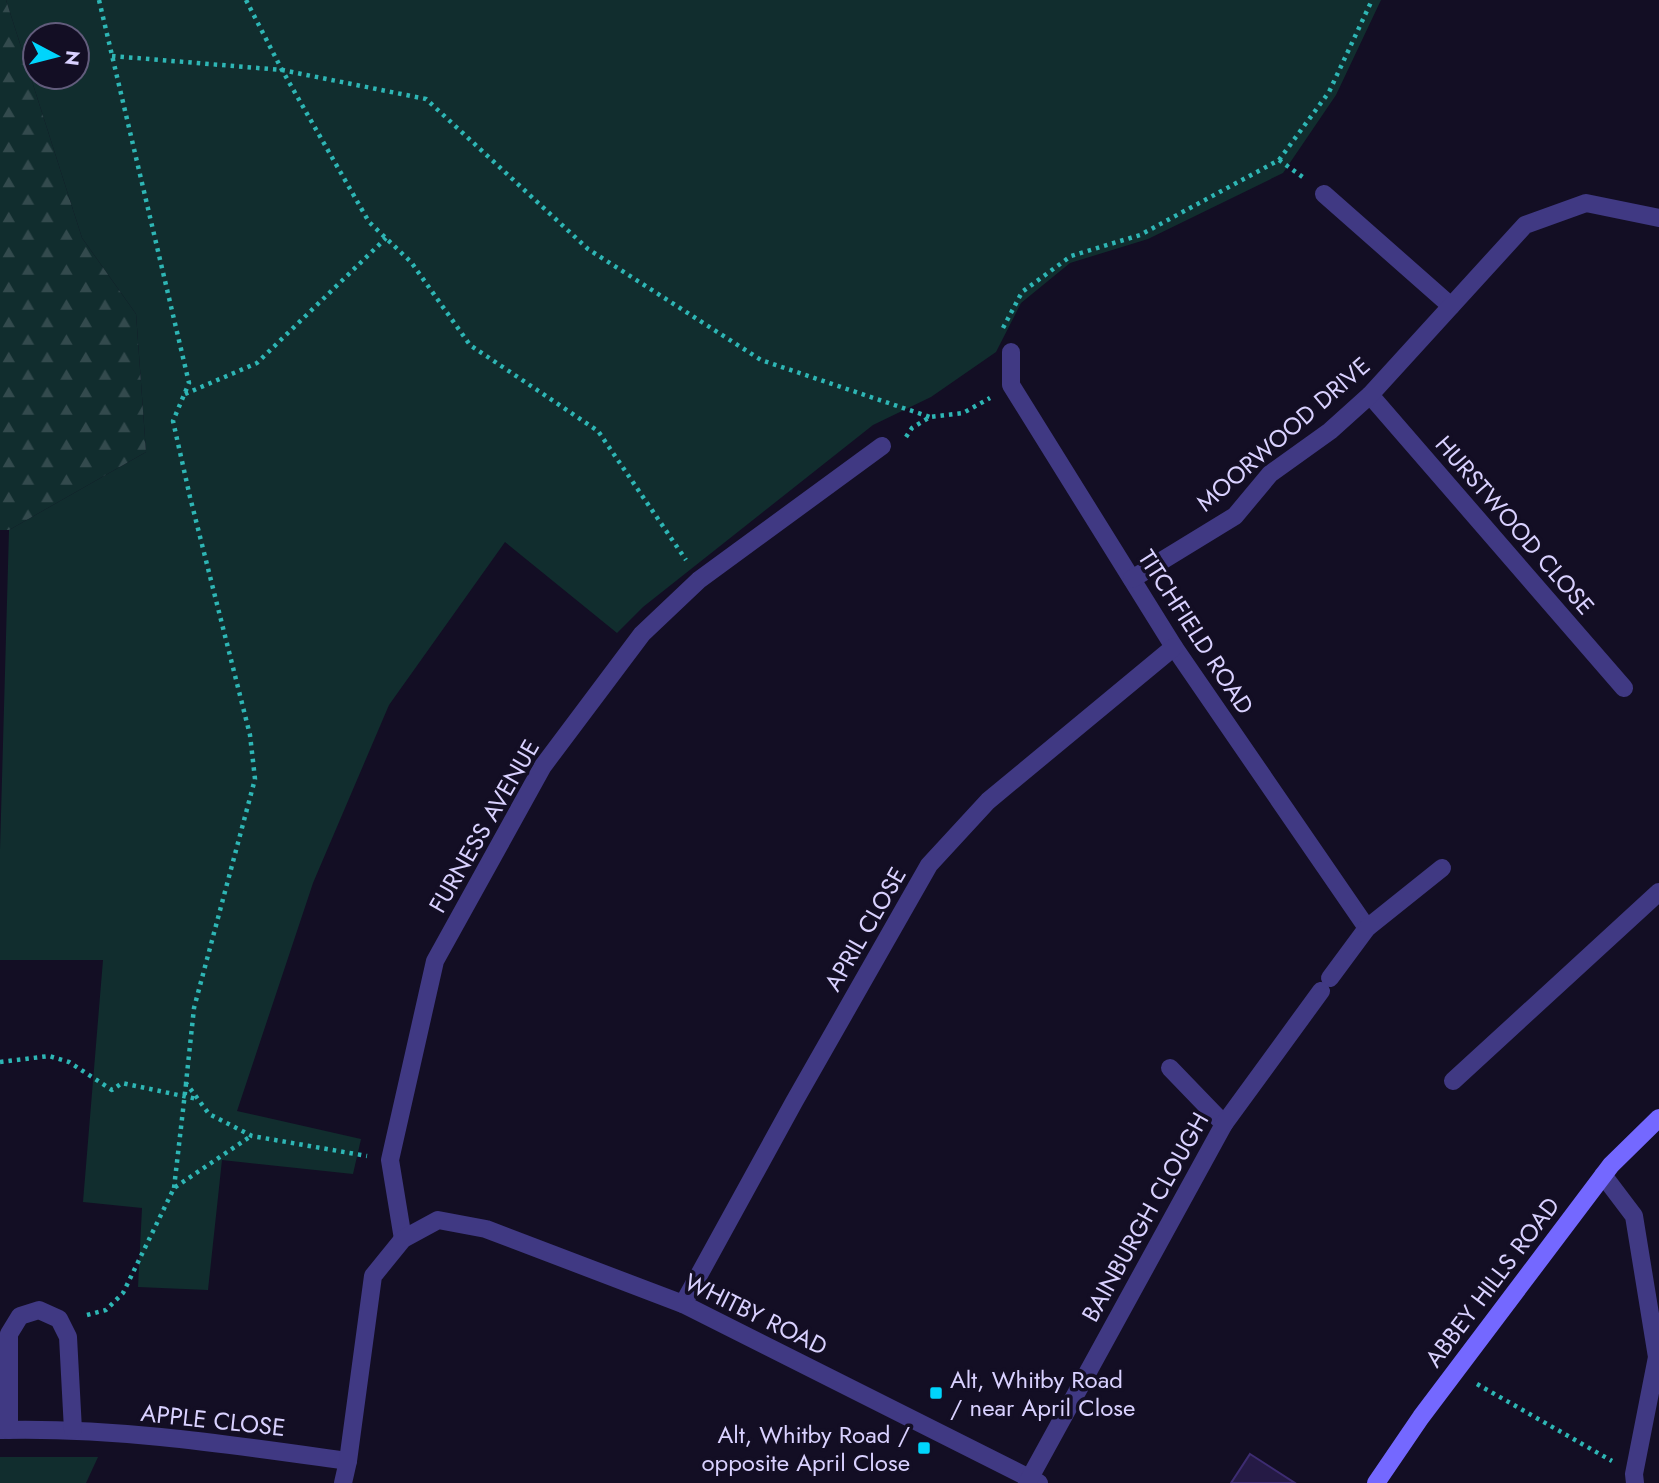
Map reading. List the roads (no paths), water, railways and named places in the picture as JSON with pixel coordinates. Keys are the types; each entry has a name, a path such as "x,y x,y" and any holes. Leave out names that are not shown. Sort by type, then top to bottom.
{"main road":[{"name":"ABBEY HILLS ROAD","path":"1376,1483 1421,1417 1611,1164 1659,1118"}],"street":[{"path":"1324,194 1451,306"},
{"name":"MOORWOOD DRIVE","path":"1132,579 1234,516 1270,474 1330,431 1370,395 1525,225 1586,203 1659,218"},
{"name":"TITCHFIELD ROAD","path":"1011,352 1011,385 1174,647 1367,928"},
{"name":"HURSTWOOD CLOSE","path":"1370,395 1624,688"},
{"name":"FURNESS AVENUE","path":"404,1239 390,1160 435,961 543,766 642,634 699,580 882,446"},
{"name":"APRIL CLOSE","path":"683,1304 929,865 988,801 1174,647"},
{"name":"BAINBURGH CLOUGH","path":"1032,1481 1224,1124 1367,928 1442,867"},
{"path":"1453,1081 1659,892"},
{"path":"1170,1068 1224,1124"},
{"path":"1603,1175 1634,1216 1657,1357 1634,1478"},
{"name":"WHITBY ROAD","path":"404,1239 438,1220 485,1229 683,1304 1032,1481"},
{"path":"343,1483 373,1276 404,1239"},
{"name":"APPLE CLOSE","path":"73,1430 68,1337 59,1319 39,1310 20,1315 9,1334 4,1430 73,1430 208,1442 348,1461"}],"place":[{"name":"Alt, Whitby Road / near April Close","path":"936,1393"},
{"name":"Alt, Whitby Road / opposite April Close","path":"924,1448"}]}
